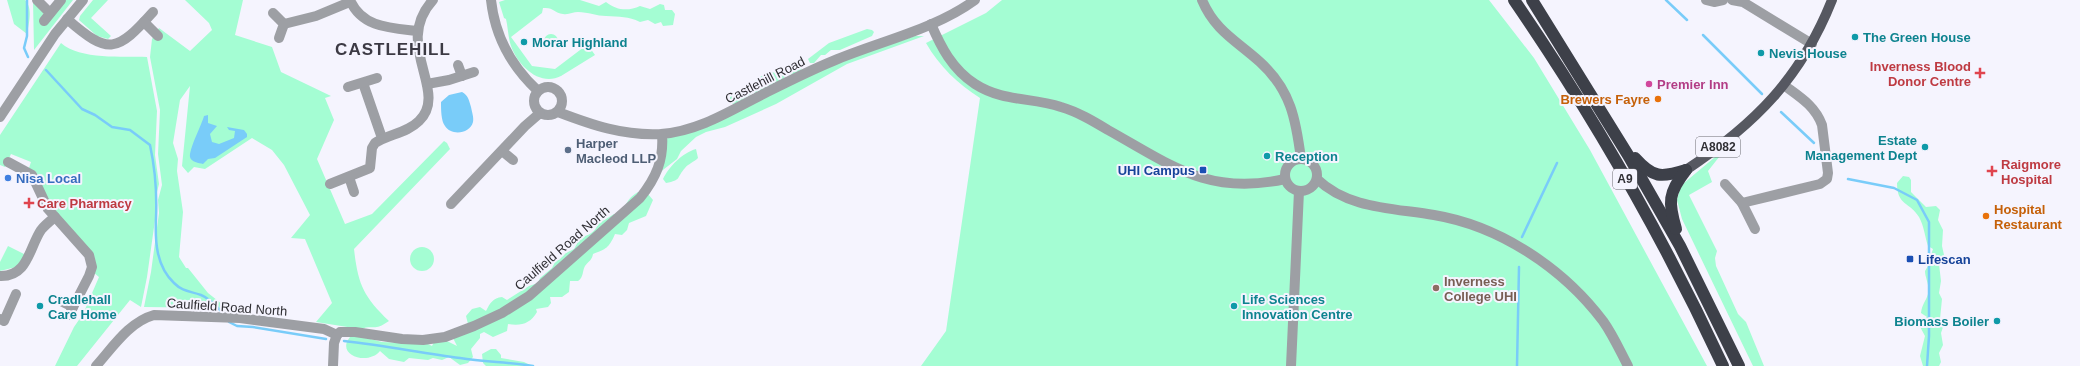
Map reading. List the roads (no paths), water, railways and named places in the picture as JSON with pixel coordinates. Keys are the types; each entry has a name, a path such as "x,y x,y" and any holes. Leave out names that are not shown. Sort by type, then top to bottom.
{"highway":[{"name":"A9","path":"1514,0 1566,80 1628,184 1670,259 1723,366"},
{"name":"A9","path":"1532,0 1620,142 1680,246 1739,366"},
{"name":"A9","path":"1620,142 1643,167 1652,174 1664,176 1686,170"},
{"name":"A9","path":"1680,246 1672,216 1670,197 1674,186 1686,170"}],"main road":[{"name":"A8082","path":"1686,170 1736,134 1767,105 1784,86 1812,44 1832,0"}],"street":[{"path":"37,0 47,17 61,0"},
{"path":"0,117 22,82 67,19 83,0"},
{"path":"330,184 370,168 372,148 375,143 382,138 408,129 420,120 427,109 429,96 418,55 416,41 420,22 433,0"},
{"path":"491,0 497,31 505,51 518,70 538,91"},
{"name":"Castlehill Road","path":"540,113 549,116 558,112 606,130 635,134 662,134 688,129 711,121 814,69 949,16 975,0"},
{"path":"1202,0 1214,21 1225,34 1260,62 1281,85 1293,109 1301,159"},
{"path":"1706,0 1714,2 1723,0"},
{"path":"1732,0 1743,2 1812,44"},
{"path":"284,24 316,16 350,1 358,14 368,22 380,26 418,31"},
{"path":"67,19 95,42 106,45 123,42 153,12"},
{"path":"273,13 284,24"},
{"path":"144,22 158,36"},
{"path":"279,38 284,24"},
{"path":"931,24 944,53 961,73 975,84 994,94 1048,104 1078,114 1168,164 1195,176 1232,184 1258,183 1285,178"},
{"path":"458,65 462,76"},
{"path":"427,84 474,72"},
{"path":"348,87 377,78"},
{"path":"363,83 382,138"},
{"path":"1742,204 1820,184 1827,179 1828,173 1820,118 1810,105 1784,86"},
{"path":"451,204 540,113 534,103 538,91 546,87 558,91 562,99 558,112"},
{"name":"Caulfield Road North","path":"96,366 130,328 143,318 154,315 240,318 324,329 337,335 346,332 423,340 445,337 474,326 502,313 528,296 640,198 650,185 660,165 663,148 662,134"},
{"path":"502,151 513,160"},
{"path":"1317,179 1308,190 1299,191 1290,187 1285,178 1288,165 1301,159 1314,165 1317,179 1325,186 1345,198 1363,204 1460,221 1506,240 1559,275 1581,296 1604,323 1628,366"},
{"path":"8,162 32,175 44,203 90,255 92,267 71,311 59,300"},
{"path":"349,177 354,192"},
{"path":"1725,184 1742,204 1755,229"},
{"path":"1291,366 1299,191"},
{"path":"0,276 12,274 19,270 27,259 41,230 55,217"},
{"path":"0,319 4,321 16,294"},
{"path":"333,366 334,343 337,335"}],"water":[{"path":"462,92 469,100 473,115 473,122 468,129 464,131 451,131 444,124 441,102 449,95"},
{"path":"208,115 208,123 217,126 210,134 212,142 219,144 234,138 235,131 229,130 227,127 244,130 247,137 215,158 208,159 203,164 192,160 190,153 204,116"}],"waterway":[{"path":"27,0 27,36 24,48 28,57"},
{"path":"1666,0 1687,20"},
{"path":"1703,35 1762,94"},
{"path":"46,70 82,109 95,115 112,127 130,130 150,145 155,181 157,244 163,269 177,286 184,290 204,296 222,312"},
{"path":"1781,112 1814,143"},
{"path":"1522,237 1557,163"},
{"path":"1848,179 1894,188 1917,200 1929,222 1929,336 1927,366"},
{"path":"1517,366 1519,267"},
{"path":"229,322 237,326 253,327 326,339"},
{"path":"344,341 431,354 533,366"}],"place":[{"name":"The Green House","path":"1855,37"},
{"name":"Morar Highland","path":"524,42"},
{"name":"Nevis House","path":"1761,53"},
{"name":"Inverness Blood Donor Centre","path":"1980,73"},
{"name":"Premier Inn","path":"1649,84"},
{"name":"Brewers Fayre","path":"1658,99"},
{"name":"Estate Management Dept","path":"1925,147"},
{"name":"Harper Macleod LLP","path":"568,150"},
{"name":"Reception","path":"1267,156"},
{"name":"UHI Campus","path":"1203,170"},
{"name":"Raigmore Hospital","path":"1992,171"},
{"name":"Nisa Local","path":"8,178"},
{"name":"Care Pharmacy","path":"29,203"},
{"name":"Hospital Restaurant","path":"1986,216"},
{"name":"Lifescan","path":"1910,259"},
{"name":"Inverness College UHI","path":"1436,288"},
{"name":"Cradlehall Care Home","path":"40,306"},
{"name":"Life Sciences Innovation Centre","path":"1234,306"},
{"name":"Biomass Boiler","path":"1997,321"}],"district":[{"name":"CASTLEHILL","path":"393,49"}]}
